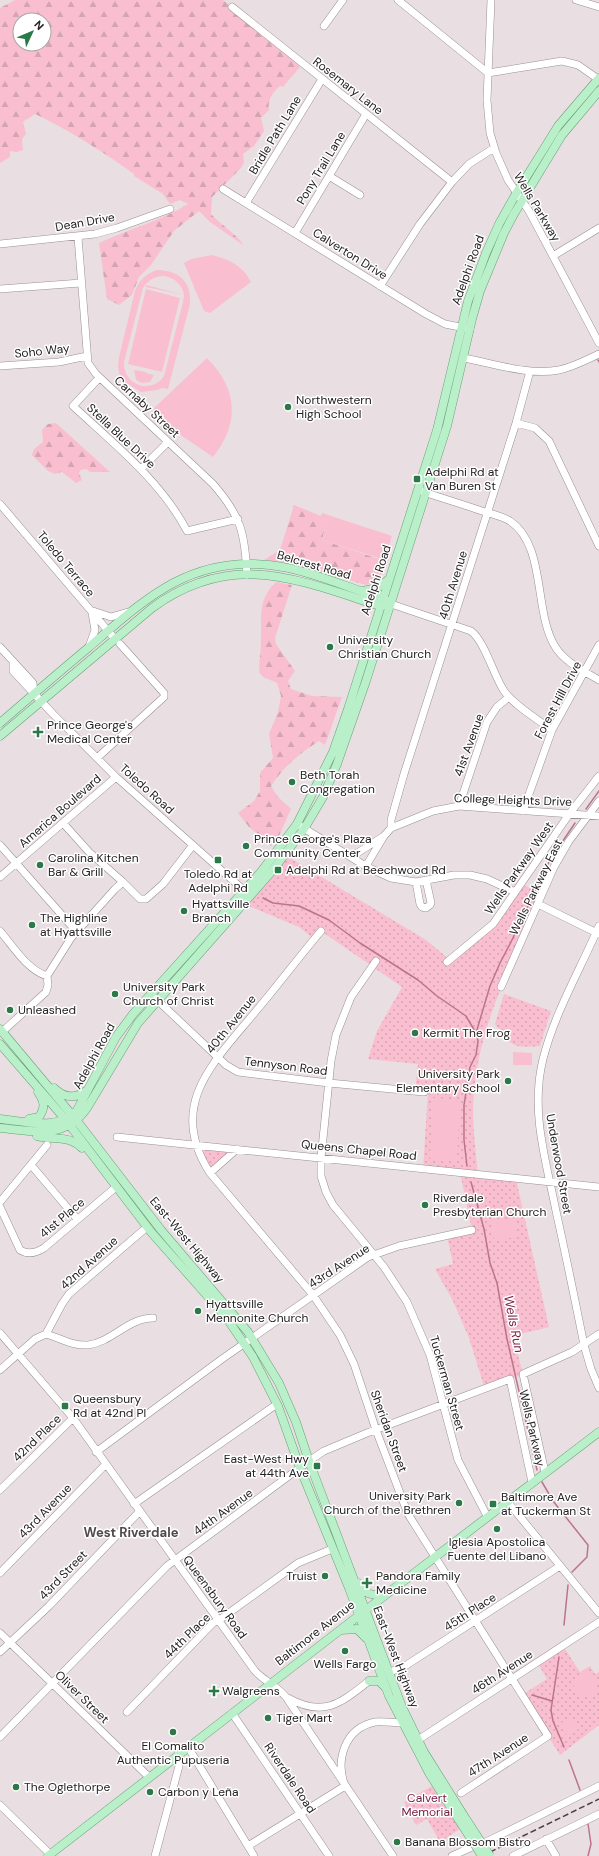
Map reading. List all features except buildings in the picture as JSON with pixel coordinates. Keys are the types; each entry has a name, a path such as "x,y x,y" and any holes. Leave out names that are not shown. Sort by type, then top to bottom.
{"main road":[{"name":"Adelphi Road","path":"301,827 311,799 337,741 381,602 421,491 447,426 463,358 470,296 489,246 499,224 517,192 558,126 599,79"},
{"name":"Adelphi Road","path":"71,1120 87,1108 131,1032 248,894 323,797 337,764 391,604 443,407 466,328 504,233 522,200 562,135 599,91"},
{"name":"Belcrest Road","path":"0,723 108,630 156,592 184,577 210,568 246,564 284,567 361,592 381,602"},
{"name":"Belcrest Road","path":"0,736 41,701 118,641 152,608 179,591 198,583 216,578 247,575 271,575 291,578 391,604"},
{"path":"361,592 376,589 389,580"},
{"name":"Adelphi Road","path":"71,1120 120,1031 151,994 248,894"},
{"name":"East-West Highway","path":"1,1031 20,1052 71,1120 161,1230 231,1310 252,1338 274,1373 296,1422 308,1461 353,1576 368,1640 386,1688 402,1724 429,1773 490,1856"},
{"path":"0,1118 36,1118 41,1113 44,1105 38,1092 13,1063 2,1046"},
{"name":"East-West Highway","path":"2,1046 71,1120 116,1187 147,1227 226,1317 245,1344 277,1404 332,1549 390,1672 402,1707 436,1774 482,1856"},
{"path":"20,1052 63,1095 74,1097 89,1089"},
{"path":"0,1118 46,1124 71,1120"},
{"path":"0,1128 51,1132 71,1120"},
{"path":"17,1130 39,1136 64,1138 76,1142 104,1170"},
{"name":"Baltimore Avenue","path":"49,1855 271,1682 599,1432"},
{"path":"353,1576 361,1589 368,1594 376,1595 388,1593"},
{"path":"340,1630 357,1629 368,1640"},
{"path":"369,1681 376,1673 377,1665"},
{"path":"369,1681 379,1681 386,1688"}],"street":[{"path":"324,26 343,0"},
{"path":"398,0 488,73 562,61 578,65 599,79"},
{"name":"Wells Parkway","path":"492,0 487,111 494,148 502,170 522,200 599,343"},
{"path":"576,0 599,7"},
{"name":"Rosemary Lane","path":"232,7 452,182"},
{"name":"Bridle Path Lane","path":"246,203 322,79"},
{"name":"Pony Trail Lane","path":"295,233 366,114"},
{"path":"380,286 420,224 452,182 469,164 494,148"},
{"path":"329,176 360,195"},
{"name":"Calverton Drive","path":"223,189 440,322 466,328"},
{"name":"Dean Drive","path":"0,244 78,237 117,228 170,208"},
{"path":"553,256 599,228"},
{"name":"Carnaby Street","path":"78,237 87,356 92,370 213,484 228,501 242,530 247,575"},
{"path":"0,289 81,283"},
{"path":"463,358 530,371 546,372 562,369 599,354"},
{"name":"Soho Way","path":"0,366 59,362 87,356"},
{"name":"40th Avenue","path":"392,828 391,820 404,774 516,423 530,371"},
{"name":"Stella Blue Drive","path":"99,378 73,406 141,469 164,496 187,531 238,519"},
{"path":"516,423 535,428 549,441 599,546"},
{"path":"141,469 168,442"},
{"path":"421,491 487,512 511,522 524,537 534,563 551,640 563,656 599,680"},
{"name":"Toledo Terrace","path":"0,504 164,693 164,696 97,758"},
{"path":"391,604 468,629 476,636 497,679 509,697 552,730"},
{"path":"91,610 111,617 132,610"},
{"path":"88,647 95,630 91,610"},
{"name":"Forest Hill Drive","path":"523,811 552,730 599,645"},
{"name":"Toledo Road","path":"0,647 13,663 13,671 116,777 248,894"},
{"name":"41st Avenue","path":"459,806 487,722 497,707 509,697"},
{"name":"Wells Parkway West","path":"447,962 493,924 506,908 515,892 570,813 599,776"},
{"name":"America Boulevard","path":"0,877 116,777"},
{"name":"Wells Parkway East","path":"501,987 554,867 569,841 599,801"},
{"name":"College Heights Drive","path":"351,857 384,836 392,828 433,811 459,806 589,814 599,816"},
{"path":"63,823 89,852 140,899 146,898 163,884 193,845"},
{"path":"301,827 366,866 391,878 416,882 454,875 470,875 487,879 515,892"},
{"name":"College Heights Drive","path":"366,866 384,836"},
{"path":"0,845 76,931"},
{"path":"416,882 420,904 422,907 426,908 431,903 426,880"},
{"path":"1,1031 46,992 48,985 47,976 76,931 123,882"},
{"path":"538,904 598,931"},
{"path":"0,931 28,964 41,974 47,976"},
{"name":"40th Avenue","path":"195,1145 193,1122 196,1097 202,1080 217,1057 321,931"},
{"name":"Underwood Street","path":"598,931 555,1023 543,1060 540,1079 538,1117 542,1147 584,1344 591,1369 599,1388"},
{"path":"321,1158 333,1046 344,1012 351,997 376,961"},
{"name":"Tennyson Road","path":"151,994 217,1057 229,1067 244,1073 424,1092"},
{"name":"Queens Chapel Road","path":"117,1137 599,1187"},
{"path":"0,1202 47,1145"},
{"name":"Sheridan Street","path":"195,1145 210,1173 313,1295 335,1326 346,1345 404,1505 418,1531 548,1736"},
{"path":"210,1173 237,1149"},
{"name":"Tuckerman Street","path":"321,1158 321,1176 329,1199 374,1254 402,1293 417,1324 430,1356 458,1460 467,1480 487,1516"},
{"path":"31,1165 77,1219"},
{"name":"41st Place","path":"0,1207 18,1248 25,1252 39,1251 116,1187"},
{"name":"42nd Avenue","path":"46,1334 69,1294 147,1227"},
{"name":"43rd Avenue","path":"96,1452 252,1338 374,1254 399,1246 472,1230"},
{"path":"0,1370 35,1339 46,1334 75,1344 89,1345 105,1339 136,1321 153,1318"},
{"name":"Queensbury Road","path":"0,1333 72,1418 174,1561 258,1674 271,1682 286,1697 393,1856"},
{"path":"584,1344 599,1334"},
{"name":"Wells Parkway","path":"546,1472 523,1374 561,1358 584,1344"},
{"name":"Wells Parkway","path":"510,1380 532,1482"},
{"name":"44th Avenue","path":"0,1737 159,1574 174,1561 227,1523 308,1461 324,1451 376,1430 510,1380"},
{"path":"134,1504 277,1404"},
{"name":"42nd Place","path":"0,1490 72,1418"},
{"name":"43rd Avenue","path":"0,1573 105,1464"},
{"path":"507,1501 599,1613"},
{"name":"43rd Street","path":"0,1652 49,1606 139,1512"},
{"name":"44th Place","path":"127,1712 213,1623 218,1621 298,1563 332,1549"},
{"name":"45th Place","path":"390,1672 406,1666 560,1566"},
{"name":"46th Avenue","path":"418,1740 599,1622"},
{"name":"Oliver Street","path":"0,1634 149,1777"},
{"path":"286,1697 297,1703 312,1706 332,1706 344,1701 369,1681"},
{"name":"Riverdale Road","path":"232,1713 329,1856"},
{"path":"248,1846 345,1786 340,1760 343,1750 352,1735 361,1728 375,1722 402,1724"},
{"name":"47th Avenue","path":"461,1793 548,1736"},
{"path":"188,1747 254,1856"},
{"path":"155,1856 179,1766 178,1754"},
{"path":"486,1842 599,1786"},
{"path":"0,1805 49,1855"},
{"path":"513,1856 546,1839 598,1816"},
{"path":"546,1839 556,1856"},
{"path":"452,1856 472,1847"}],"green space":[{"path":"15,0 223,0 287,53 300,67 283,87 280,86 271,96 269,110 261,118 264,131 254,146 243,154 244,162 241,168 212,197 211,214 239,239 243,245 210,222 199,211 174,231 151,265 139,277 132,295 119,305 107,299 99,243 156,220 188,204 180,200 170,204 163,194 134,176 134,174 110,158 73,134 35,114 23,122 26,134 22,139 23,150 17,152 10,151 10,157 0,163 0,8"},
{"path":"212,255 230,261 240,267 251,282 210,313 204,311 184,263 191,259"},
{"path":"156,270 171,272 182,278 189,289 190,304 168,389 162,388 141,392 123,381 119,373 119,357 135,291 146,276","holes":["164,276 168,277 175,280 182,288 184,295 164,376 159,382 152,385 145,386 133,382 128,377 124,362 143,288 149,281 155,278"]},
{"path":"146,285 184,295 146,287"},
{"path":"146,289 180,298 162,372 128,364"},
{"path":"207,358 225,382 230,394 232,406 228,432 213,457 154,417 154,408"},
{"path":"134,370 154,375 150,382 142,383 136,380"},
{"path":"56,423 110,472 90,472 86,469 81,470 79,473 82,480 76,483 62,472 55,474 48,471 32,455 34,449 43,442 42,430 48,424"},
{"path":"294,505 321,516 318,525 325,528 322,540 388,562 380,577 374,582 366,585 291,563 264,560 280,550"},
{"path":"322,513 392,536 385,560 322,540 325,528 317,525"},
{"path":"276,582 292,585 275,638 276,644 295,671 288,681 291,689 312,696 342,697 325,745 319,741 305,751 287,766 271,786 278,797 291,809 279,836 271,846 249,827 238,813 254,801 260,791 260,773 273,758 269,734 278,712 281,696 277,683 263,677 259,672 263,602 270,589"},
{"path":"285,855 426,940 450,960 475,940 521,884 542,894 507,972 487,1026 475,1081 473,1110 478,1174 516,1179 549,1327 513,1336 523,1374 485,1389 469,1338 453,1301 435,1269 453,1264 447,1236 472,1230 460,1173 423,1169 428,1092 415,1091 418,1064 368,1059 377,1031 402,987 321,931 314,939 299,927 244,904"},
{"path":"504,994 551,1011 540,1046 518,1046 513,1044 505,1037 495,1024"},
{"path":"513,1052 532,1053 532,1065 513,1065"},
{"path":"433,1098 460,1100 457,1161 430,1159"},
{"path":"195,1145 237,1149 210,1173"},
{"path":"515,1218 518,1237 494,1240 491,1221"},
{"path":"563,1646 580,1672 590,1666 595,1674 599,1672 599,1725 560,1755 522,1695 547,1679 537,1662"},
{"path":"587,1672 590,1672 594,1678 596,1686 592,1695 582,1696 576,1693 574,1683 578,1678"},
{"path":"571,1716 578,1730 567,1738 561,1723"},
{"name":"Calvert Memorial","path":"432,1786 460,1829 440,1842 427,1819 416,1825 404,1802"}],"waterway":[{"path":"586,809 599,791"},
{"path":"476,1033 490,986 500,963 550,860 575,823"},
{"path":"263,898 273,903 299,906 329,920 360,943 418,980 437,996 466,1016 476,1033 478,1041 476,1055 470,1067 464,1105 464,1140 467,1166"},
{"name":"Wells Run","path":"471,1182 484,1229 490,1263 497,1283 507,1339 537,1470"},
{"name":"Wells Run","path":"542,1482 553,1501 588,1545 587,1557 572,1572"},
{"name":"Wells Run","path":"564,1625 568,1585"},
{"name":"Wells Run","path":"559,1657 551,1710 553,1721 564,1747"},
{"path":"532,1695 552,1701"},
{"name":"Wells Run","path":"569,1760 580,1790"},
{"name":"Wells Run","path":"588,1824 591,1844 588,1856"}],"railway":[{"path":"482,1856 599,1799"}],"place":[{"name":"Northwestern High School","path":"288,407"},
{"name":"Adelphi Rd at Van Buren St","path":"417,479"},
{"name":"University Christian Church","path":"330,647"},
{"name":"Prince George's Medical Center","path":"38,732"},
{"name":"Beth Torah Congregation","path":"292,782"},
{"name":"Prince George's Plaza Community Center","path":"246,846"},
{"name":"Toledo Rd at Adelphi Rd","path":"218,860"},
{"name":"Carolina Kitchen Bar & Grill","path":"40,865"},
{"name":"Adelphi Rd at Beechwood Rd","path":"278,870"},
{"name":"Hyattsville Branch","path":"184,911"},
{"name":"The Highline at Hyattsville","path":"32,925"},
{"name":"University Park Church of Christ","path":"115,994"},
{"name":"Unleashed","path":"10,1010"},
{"name":"Kermit The Frog","path":"415,1033"},
{"name":"University Park Elementary School","path":"508,1081"},
{"name":"Riverdale Presbyterian Church","path":"425,1205"},
{"name":"Hyattsville Mennonite Church","path":"198,1311"},
{"name":"Queensbury Rd at 42nd Pl","path":"65,1406"},
{"name":"East-West Hwy at 44th Ave","path":"317,1466"},
{"name":"University Park Church of the Brethren","path":"459,1503"},
{"name":"Baltimore Ave at Tuckerman St","path":"493,1504"},
{"name":"Iglesia Apostolica Fuente del Libano","path":"497,1529"},
{"name":"Truist","path":"325,1576"},
{"name":"Pandora Family Medicine","path":"367,1583"},
{"name":"Wells Fargo","path":"345,1651"},
{"name":"Walgreens","path":"214,1691"},
{"name":"Tiger Mart","path":"268,1718"},
{"name":"El Comalito Authentic Pupuseria","path":"173,1732"},
{"name":"The Oglethorpe","path":"16,1787"},
{"name":"Carbon y Leña","path":"150,1792"},
{"name":"Banana Blossom Bistro","path":"397,1842"}],"district":[{"name":"West Riverdale","path":"131,1532"}]}
